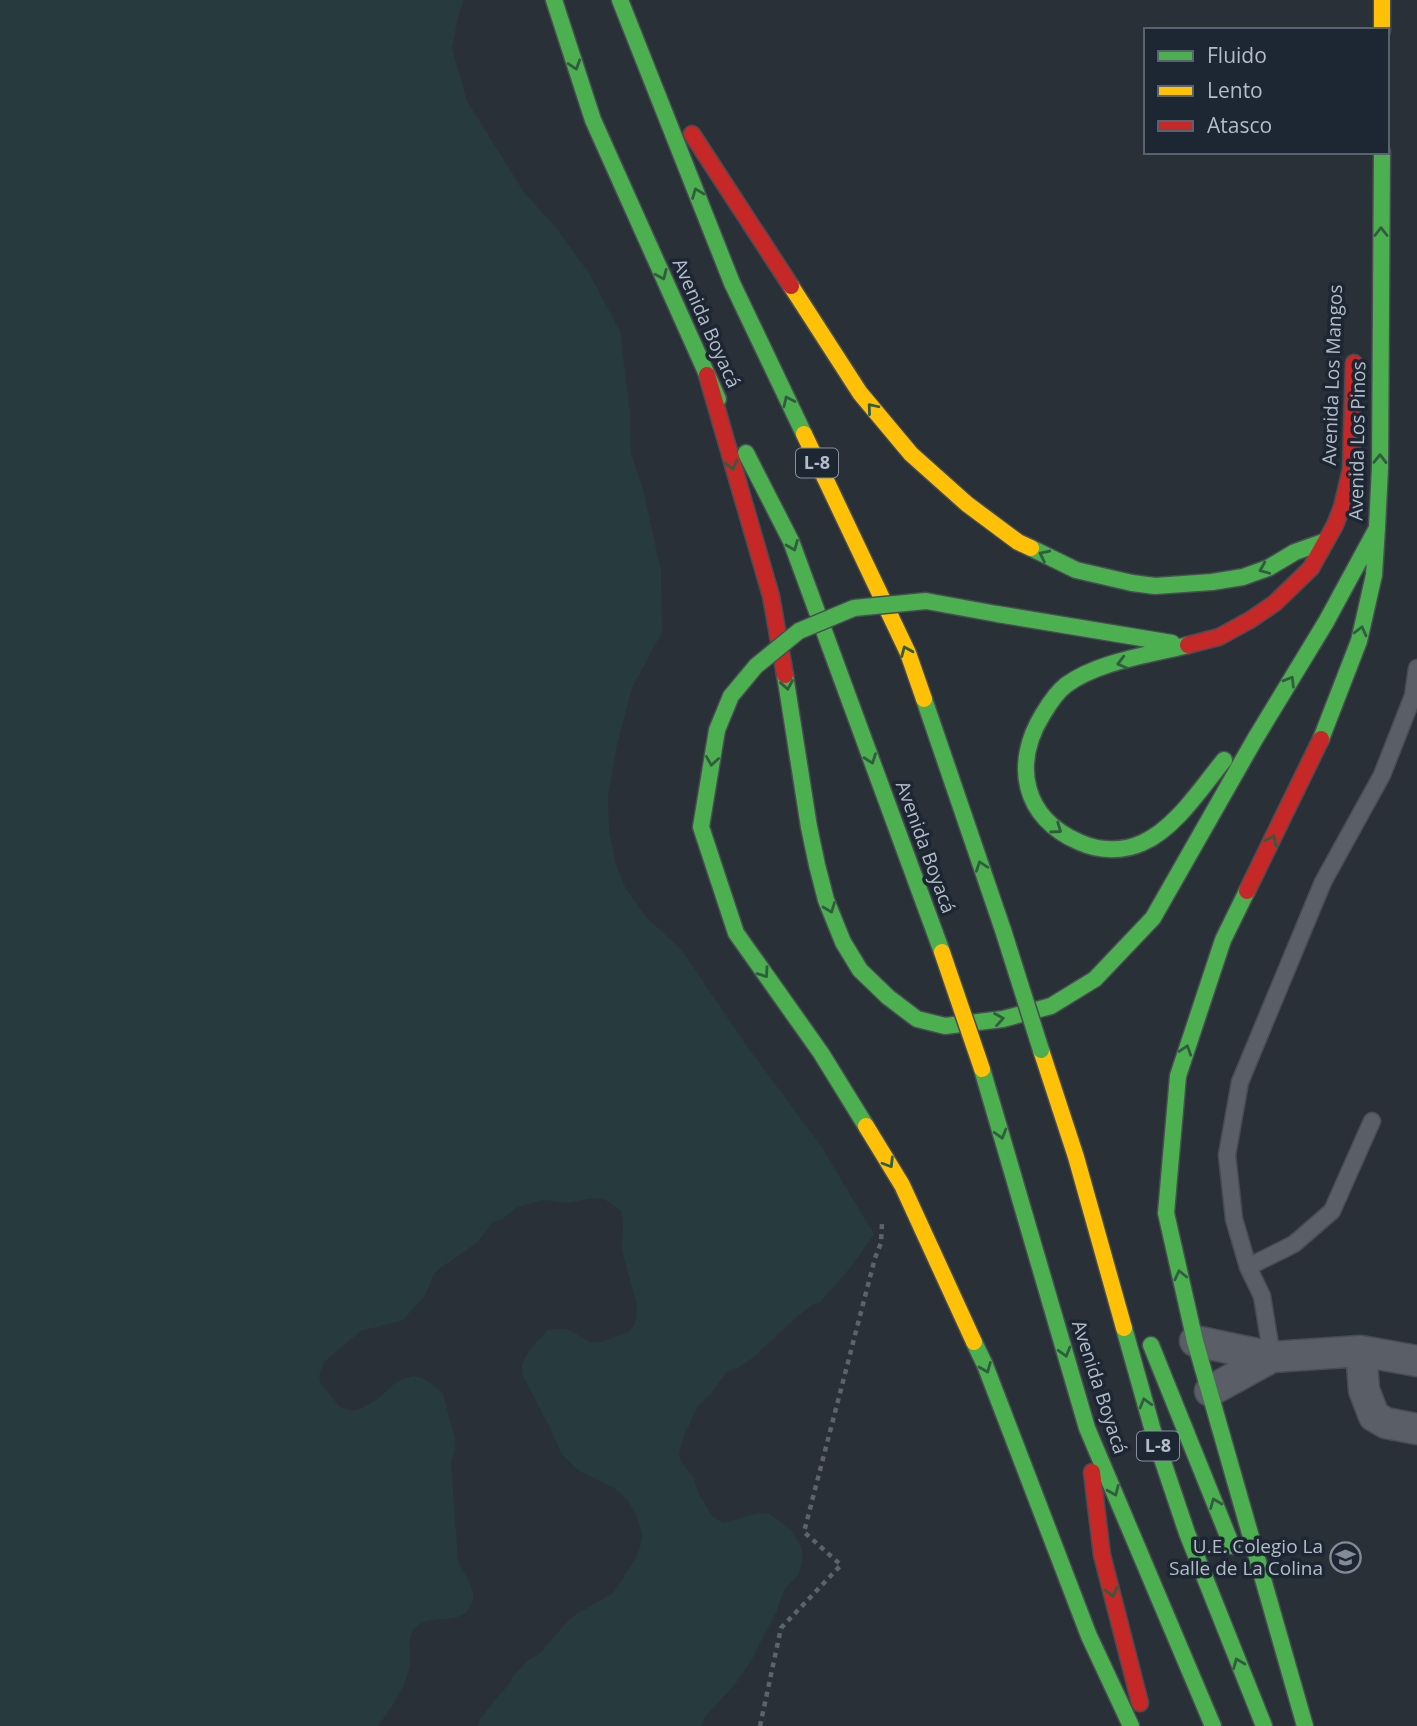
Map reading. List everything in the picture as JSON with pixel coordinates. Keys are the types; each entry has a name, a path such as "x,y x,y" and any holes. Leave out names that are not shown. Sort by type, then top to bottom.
{"main road":[{"name":"Avenida Boyacá","path":"554,0 593,120 720,403 791,541 942,952 982,1069 1087,1428 1213,1726"},
{"name":"Avenida Boyacá","path":"620,0 732,283 908,653 1003,930 1076,1157 1159,1450 1187,1533 1264,1726"},
{"path":"1382,0 1382,28"},
{"path":"645,60 860,393 911,454 967,504 1018,542 1076,570 1156,586 1243,577 1268,568 1295,552 1326,541"},
{"name":"Avenida Los Pinos","path":"707,375 771,596 809,827 826,900 843,942 860,970 888,997 917,1019 945,1026 1003,1019 1051,1006 1095,979 1153,918 1326,622 1377,528 1380,468 1381,154"},
{"name":"Avenida Los Mangos","path":"1255,740 1225,759 1163,830 1143,842 1116,850 1076,842 1043,819 1033,802 1026,778 1026,748 1040,718 1065,685 1095,670 1219,637 1275,603 1311,568 1342,507 1351,469 1354,352"},
{"path":"1304,1726 1195,1341 1166,1213 1178,1076 1223,940 1322,736 1359,642 1374,575 1377,528"},
{"path":"1131,1726 1089,1636 985,1365 902,1185 821,1053 736,933 701,827 717,730 731,696 756,666 799,631 854,608 926,601 1188,645"},
{"path":"1076,1157 1131,1295"},
{"path":"1146,1333 1238,1561"},
{"path":"1087,1428 1102,1555 1146,1726"},
{"path":"1253,1599 1304,1726"}],"street":[{"path":"1195,1341 1272,1357 1361,1350 1417,1361"},
{"path":"1361,1350 1364,1390 1374,1416 1386,1423 1417,1429"},
{"path":"1210,1391 1272,1357"}],"lane":[{"path":"1272,1357 1262,1296 1248,1267 1234,1219 1227,1156 1240,1082 1323,882 1382,775 1413,696 1417,668"},
{"path":"1248,1267 1294,1244 1332,1210 1372,1121"}],"path":[{"path":"760,1726 781,1628 841,1565 804,1532 881,1243 882,1223"}],"green space":[{"path":"0,0 464,0 452,48 467,101 523,191 556,228 589,273 620,331 630,413 631,454 643,489 661,571 662,632 632,688 617,745 608,796 609,830 616,865 626,889 646,917 681,949 746,1045 821,1146 874,1234 851,1267 820,1302 792,1321 753,1358 727,1372 698,1406 685,1434 679,1454 681,1462 693,1477 700,1496 713,1517 724,1523 751,1515 770,1514 792,1531 801,1547 803,1558 799,1574 784,1590 751,1661 736,1683 705,1717 701,1726 478,1726 480,1719 528,1660 539,1654 575,1615 613,1593 636,1558 643,1536 637,1517 626,1498 616,1489 579,1471 561,1453 523,1376 525,1357 547,1331 566,1329 591,1342 602,1342 629,1332 635,1324 636,1301 622,1251 621,1211 604,1199 593,1198 566,1203 544,1200 517,1207 492,1223 478,1242 439,1269 426,1294 403,1320 361,1331 324,1362 319,1376 321,1384 339,1406 351,1411 378,1399 403,1379 413,1376 431,1383 443,1394 456,1443 451,1463 458,1560 472,1588 473,1599 466,1612 460,1616 422,1623 412,1632 406,1680 378,1726 0,1726"}],"traffic: fast":[{"path":"554,0 593,120 718,399"},
{"path":"620,0 732,283 804,434"},
{"path":"1255,739 1326,622 1377,528 1380,468 1382,154"},
{"path":"746,453 791,541 942,952"},
{"path":"1321,739 1359,641 1374,575 1377,528"},
{"path":"1031,548 1076,570 1155,586 1243,577 1268,568 1295,552 1326,541"},
{"path":"731,696 756,666 799,631 854,608 926,601 997,614"},
{"path":"997,614 1172,643"},
{"path":"1188,645 1109,664 1079,677 1063,688 1048,706 1033,733 1026,770 1028,788 1045,819 1060,832 1094,847 1127,848 1154,837 1166,828 1224,760"},
{"path":"785,675 817,865 826,900 843,942 860,970 888,997 917,1019 945,1026 1003,1019 1051,1006 1095,979 1153,918 1255,739"},
{"path":"731,696 717,730 701,827 736,933 821,1053 866,1126"},
{"path":"924,699 1003,930"},
{"path":"1247,891 1223,940 1178,1076 1166,1213 1195,1341 1305,1726"},
{"path":"1003,930 1041,1050"},
{"path":"982,1069 1087,1428 1213,1726"},
{"path":"1124,1328 1155,1438 1187,1533 1264,1726"},
{"path":"974,1342 1089,1636 1131,1726"},
{"path":"1151,1345 1232,1546"}],"traffic: slow":[{"path":"1382,0 1382,28"},
{"path":"791,286 860,393 911,454 967,504 1018,542 1031,548"},
{"path":"804,434 908,653 924,699"},
{"path":"942,952 982,1069"},
{"path":"1041,1050 1076,1157 1124,1328"},
{"path":"866,1126 902,1185 974,1342"}],"traffic: jam":[{"path":"692,134 791,286"},
{"path":"1188,645 1219,637 1250,620 1275,603 1311,568 1335,525 1351,469 1354,363"},
{"path":"707,375 771,596 785,675"},
{"path":"1247,891 1321,739"},
{"path":"1092,1472 1102,1555 1140,1703"}],"place":[{"name":"U.E. Colegio La Salle de La Colina","path":"1346,1557"}]}
